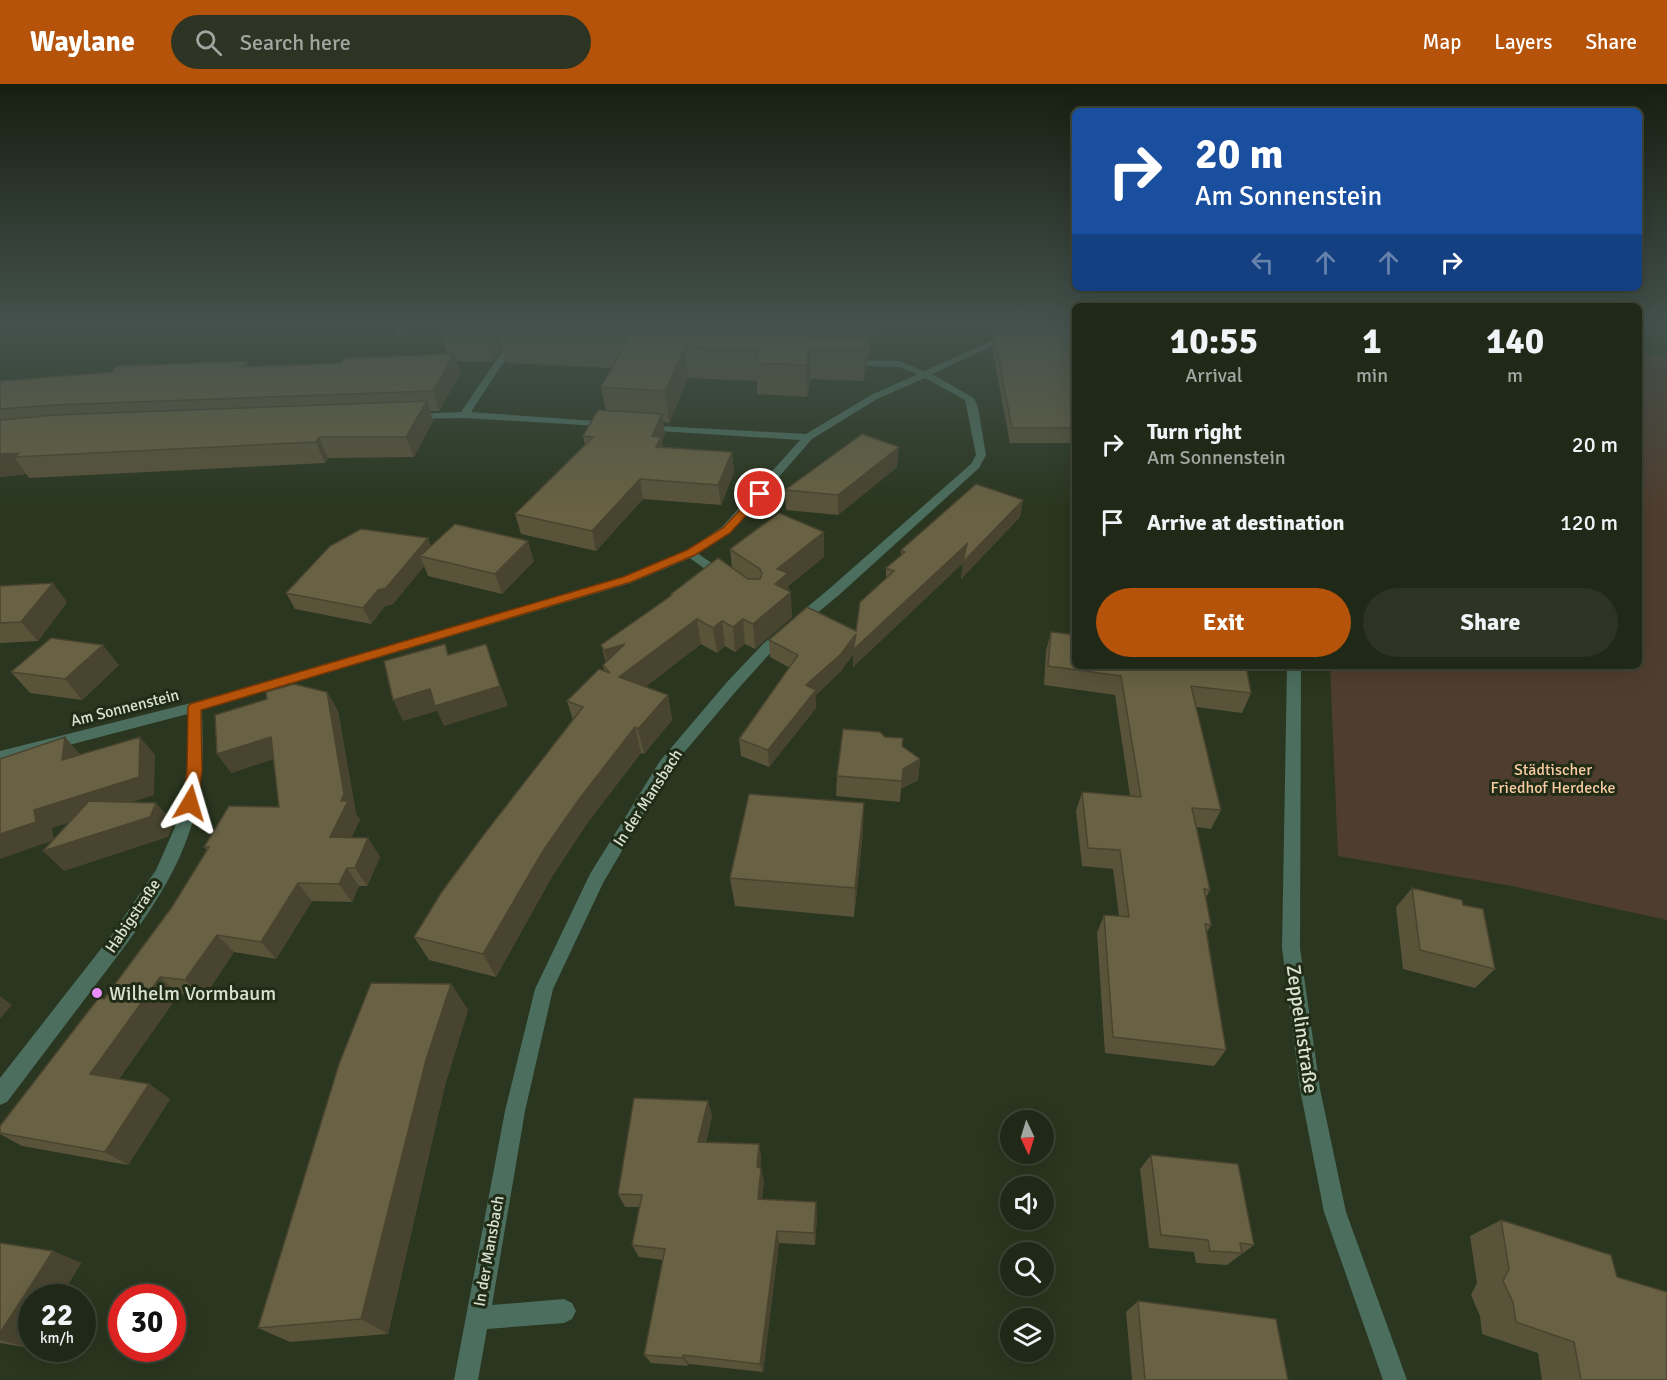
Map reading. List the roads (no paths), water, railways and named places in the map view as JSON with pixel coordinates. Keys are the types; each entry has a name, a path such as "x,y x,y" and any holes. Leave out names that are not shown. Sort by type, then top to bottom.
{"street":[{"path":"465,415 482,388"},
{"name":"Am Sonnenstein","path":"0,757 195,707 627,580 691,553 726,530 808,437 874,397 893,388"},
{"name":"In der Mansbach","path":"466,1380 515,1111 544,989 596,879 665,765 769,646 834,592 975,466 981,455 973,407 969,398 952,388"},
{"path":"406,417 465,415 618,425"},
{"path":"630,426 808,437"},
{"path":"691,553 731,582"},
{"name":"Zeppelinstraße","path":"1294,669 1291,948 1310,1089 1335,1212 1395,1380"},
{"name":"Habigstraße","path":"0,1095 123,935 155,885 178,843 192,792 195,770 195,707"},
{"name":"In der Mansbach","path":"477,1318 564,1311"}],"place":[{"name":"Wilhelm Vormbaum","path":"97,993"}],"park label":[{"name":"Städtischer Friedhof Herdecke","path":"1553,779"}]}
